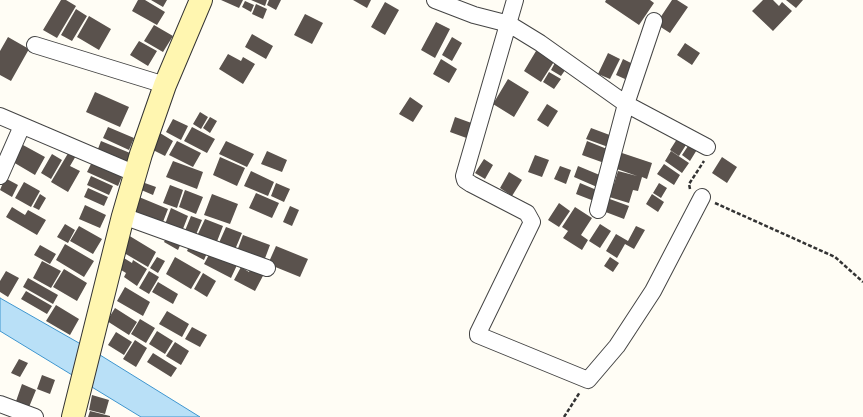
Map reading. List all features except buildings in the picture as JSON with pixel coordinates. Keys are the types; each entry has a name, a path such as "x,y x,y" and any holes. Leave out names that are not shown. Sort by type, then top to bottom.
{"main road":[{"path":"73,417 123,216 165,85 201,0"}],"street":[{"path":"435,0 474,15 509,24 626,104 707,147"},
{"path":"515,0 464,176 465,180 471,184 527,213 532,222 478,333 483,337 588,380 617,346 653,292 702,197"},
{"path":"598,210 626,104 654,21"},
{"path":"34,45 165,85"},
{"path":"0,116 136,174"},
{"path":"0,176 22,126"},
{"path":"123,216 267,268"},
{"path":"0,404 35,417"}],"path":[{"path":"707,147 707,155 689,187 692,192 836,257 863,282"},
{"path":"564,417 588,380"}],"water":[{"path":"0,298 100,355 200,417 141,417 0,331"}]}
